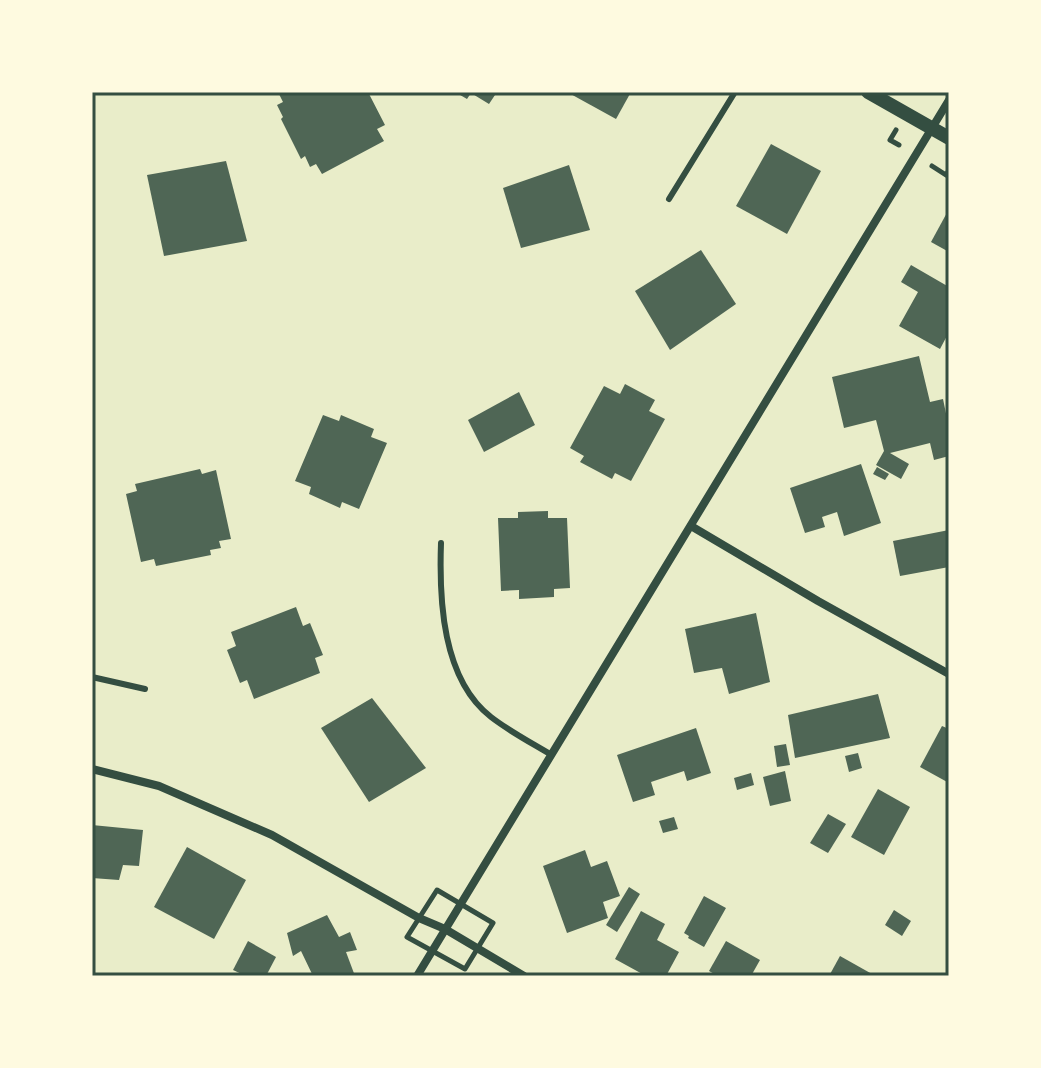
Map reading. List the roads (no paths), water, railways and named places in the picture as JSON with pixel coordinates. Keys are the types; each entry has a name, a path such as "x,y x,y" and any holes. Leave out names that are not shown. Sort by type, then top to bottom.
{"street":[{"path":"868,92 949,138"},
{"path":"417,976 949,100"},
{"path":"691,526 949,674"},
{"path":"92,769 159,786 272,835 419,918 445,929 524,976"}],"lane":[{"path":"669,199 735,92"},
{"path":"441,543 440,596 456,669 475,700 490,716 550,754"},
{"path":"92,677 145,689"}]}
